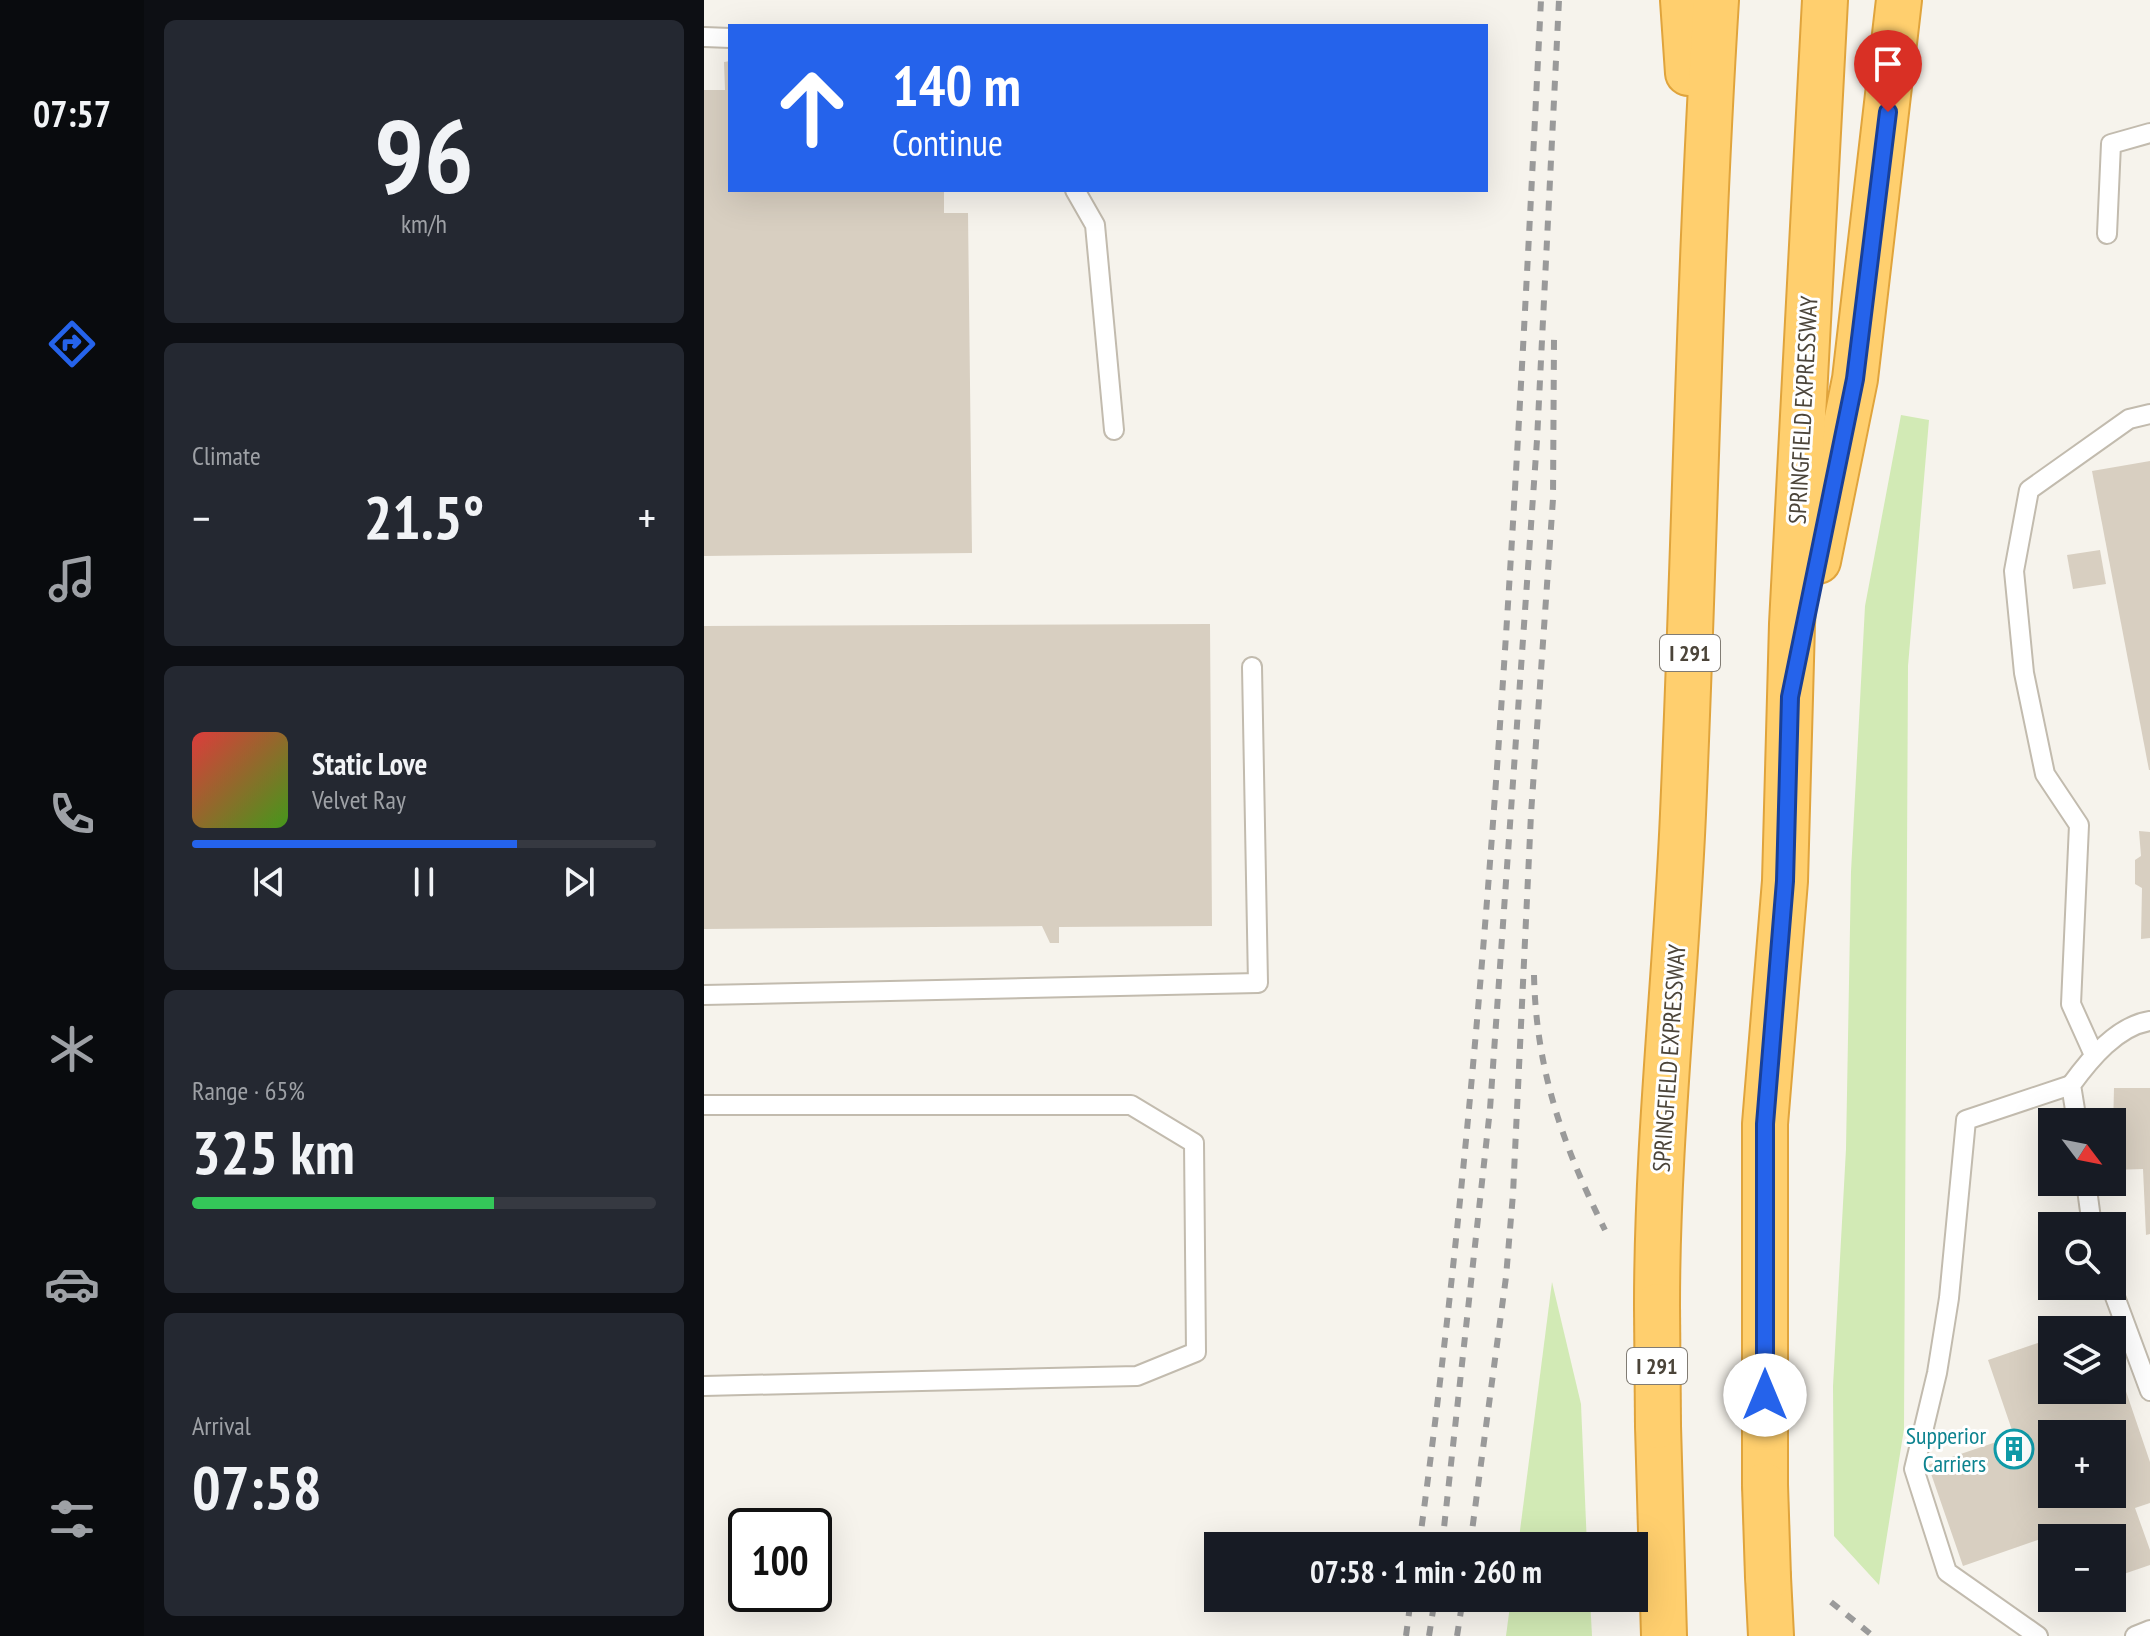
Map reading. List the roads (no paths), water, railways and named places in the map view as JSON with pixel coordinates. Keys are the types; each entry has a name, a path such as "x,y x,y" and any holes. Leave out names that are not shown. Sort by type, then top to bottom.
{"highway":[{"path":"1683,0 1701,263"},
{"name":"SPRINGFIELD EXPRESSWAY","path":"1664,1636 1657,1244 1679,918 1690,667 1701,263 1716,0"},
{"name":"SPRINGFIELD EXPRESSWAY","path":"1771,1636 1765,1485 1765,1124 1785,881 1790,697 1825,0"},
{"path":"1790,697 1855,379 1899,0"}],"lane":[{"path":"704,37 728,38"},
{"path":"2107,234 2111,144 2150,133"},
{"path":"1076,192 1095,225 1114,430"},
{"path":"2094,1055 2071,1004 2079,825 2045,774 2024,673 2014,571 2029,490 2129,419 2150,414"},
{"path":"704,995 1258,983 1252,667"},
{"path":"2038,1636 1947,1572 1914,1469 1937,1373 1949,1298 1966,1120 2071,1085 2094,1055 2137,1023 2150,1021"},
{"path":"2071,1085 2075,1108"},
{"path":"704,1105 1131,1105 1194,1143 1196,1352 1137,1376 704,1386"},
{"path":"2116,1300 2150,1391"},
{"path":"2135,1636 2150,1630"}],"railway":[{"path":"1421,1532 1464,1161 1482,968 1521,387 1541,0"},
{"path":"1444,1532 1490,1109 1537,440 1559,0"},
{"path":"1472,1532 1506,1277 1513,1194 1531,814 1553,499 1554,338"},
{"path":"1534,975 1540,1043 1554,1107 1576,1168 1605,1230"},
{"path":"1831,1602 1873,1636"},
{"path":"1406,1636 1409,1612"},
{"path":"1429,1636 1433,1612"},
{"path":"1457,1636 1461,1612"}],"place":[{"name":"Supperior Carriers","path":"2014,1449"}]}
